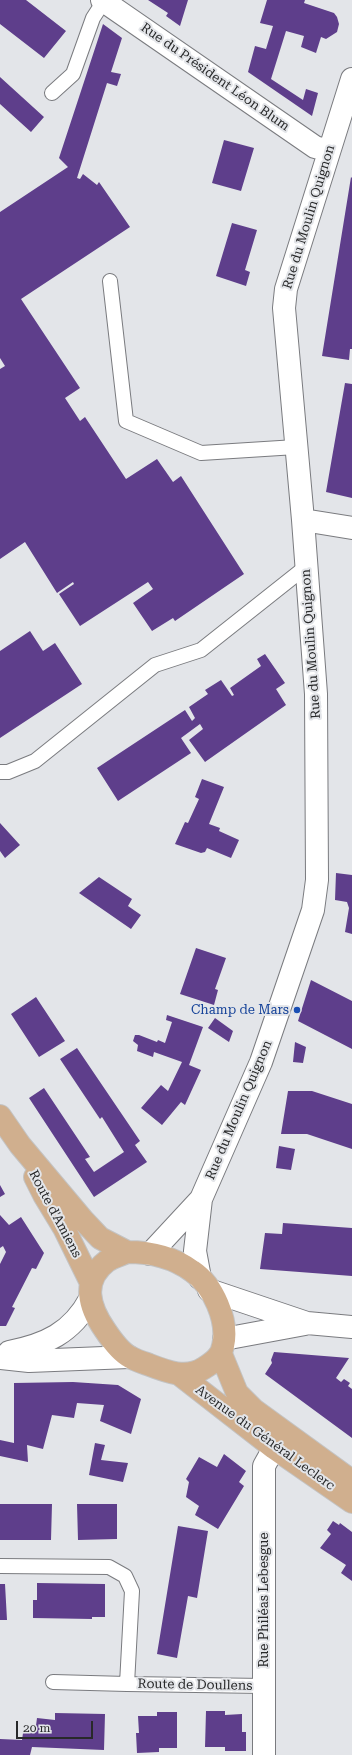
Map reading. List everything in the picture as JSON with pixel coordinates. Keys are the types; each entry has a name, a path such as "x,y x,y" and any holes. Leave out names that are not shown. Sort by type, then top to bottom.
{"main road":[{"name":"Route d'Amiens","path":"0,1116 20,1145 83,1220 100,1238 127,1252"},
{"name":"Route d'Amiens","path":"20,1145 44,1195 64,1228 91,1291"},
{"path":"127,1252 150,1254 168,1258 193,1271 205,1284 224,1319 223,1346 204,1368 192,1374 179,1374 165,1371 129,1357 111,1338 98,1319 91,1291 98,1271 108,1260 127,1252"},
{"name":"Avenue du Général Leclerc","path":"223,1346 237,1393 254,1410 352,1481"},
{"name":"Avenue du Général Leclerc","path":"179,1374 274,1448 352,1502"}],"street":[{"name":"Rue du Président Léon Blum","path":"103,1 315,147 329,151"},
{"name":"Rue du Moulin Quignon","path":"205,1284 195,1250 201,1199 261,1062 313,910 317,880 316,694 307,566 284,308 286,289 352,79"},
{"path":"303,520 352,528"},
{"name":"Rue du Moulin Quignon","path":"150,1254 201,1199"},
{"path":"205,1284 307,1323 352,1327"},
{"path":"0,1354 29,1348 47,1342 75,1320 84,1310 91,1291"},
{"path":"223,1346 307,1323"},
{"path":"0,1358 29,1361 129,1357"},
{"name":"Rue Philéas Lebesgue","path":"264,1755 264,1466 274,1448"}],"lane":[{"path":"52,93 73,74 94,18 103,1"},
{"path":"110,281 126,421 201,453 296,447"},
{"path":"0,772 8,772 35,761 156,665 201,650 307,566"},
{"name":"Route de Doullens","path":"0,1566 109,1567 125,1576 132,1591 127,1684"},
{"name":"Route de Doullens","path":"53,1682 264,1686"}],"building":[{"path":"0,0 26,0 66,31 44,58 0,24"},
{"path":"148,0 188,0 180,26 166,16 168,13"},
{"path":"267,0 305,0 304,3 334,13 337,17 339,24 337,32 326,39 321,37 316,53 301,47 304,36 286,31 271,79 303,100 306,89 318,93 312,116 248,72 255,46 266,49 273,26 260,23"},
{"path":"103,24 122,38 111,72 121,74 117,86 107,83 77,178 80,179 83,174 97,185 99,182 130,227 21,299 80,388 65,398 80,421 85,417 126,479 157,459 173,482 181,476 244,574 175,621 173,618 152,631 133,603 153,589 148,582 80,626 59,594 74,584 73,582 57,593 25,542 0,559 0,369 5,366 0,358 0,212 68,167 59,158"},
{"path":"0,77 44,117 31,132 0,104"},
{"path":"224,140 254,148 241,191 212,183"},
{"path":"351,177 352,349 350,349 349,360 322,356"},
{"path":"232,223 257,230 245,270 250,272 246,286 216,276"},
{"path":"345,383 352,384 352,498 326,492"},
{"path":"30,631 43,651 55,643 82,684 0,738 0,651"},
{"path":"265,654 285,683 276,689 286,705 205,762 189,740 203,729 200,724 181,738 191,753 118,801 97,768 185,710 192,721 195,718 189,707 208,694 205,690 221,680 232,696 234,695 230,688 261,666 257,659"},
{"path":"202,779 224,787 209,824 220,828 219,831 239,840 231,858 207,848 205,852 201,853 175,844 185,822 188,823 199,799 195,797"},
{"path":"0,823 20,845 5,858 0,851"},
{"path":"336,873 352,875 352,934 345,932 349,908 347,902 335,900"},
{"path":"99,877 132,899 128,906 141,915 131,929 79,893"},
{"path":"196,948 226,958 215,989 218,990 214,1005 180,994"},
{"path":"311,980 352,1001 352,1049 298,1021"},
{"path":"36,997 65,1041 39,1057 11,1014"},
{"path":"167,1015 203,1027 189,1065 201,1070 185,1105 181,1102 162,1125 141,1108 161,1085 168,1091 182,1062 154,1052 153,1057 137,1051 138,1045 133,1041 135,1035 139,1035 157,1042 158,1040 165,1043 172,1022 166,1020"},
{"path":"215,1018 233,1031 229,1042 208,1028"},
{"path":"295,1042 306,1047 303,1063 293,1062"},
{"path":"77,1048 140,1141 135,1145 147,1162 94,1197 29,1098 44,1088 90,1157 85,1159 94,1172 124,1152 102,1117 100,1119 60,1059"},
{"path":"288,1091 312,1091 352,1104 352,1149 307,1134 281,1134"},
{"path":"279,1146 295,1149 291,1170 276,1168"},
{"path":"0,1185 5,1194 0,1197"},
{"path":"0,1215 9,1225 21,1217 44,1253 36,1269 32,1268 12,1307 15,1308 6,1326 0,1326 0,1264 6,1252 3,1246 0,1248"},
{"path":"283,1223 352,1228 352,1276 260,1269 265,1233 282,1234"},
{"path":"274,1352 349,1358 336,1378 341,1382 344,1379 350,1383 348,1386 352,1389 352,1438 265,1374 272,1363 271,1360"},
{"path":"73,1382 118,1385 141,1399 131,1434 100,1421 104,1405 77,1403 74,1418 52,1415 43,1449 27,1445 28,1462 0,1456 0,1440 14,1443 14,1383"},
{"path":"95,1443 105,1445 101,1460 128,1463 123,1482 89,1475"},
{"path":"224,1454 246,1471 239,1482 244,1486 218,1529 195,1515 199,1506 186,1497 189,1482 186,1479 199,1457 217,1467"},
{"path":"0,1504 52,1504 51,1540 0,1540"},
{"path":"77,1504 117,1504 117,1539 78,1540"},
{"path":"333,1521 339,1525 340,1523 352,1532 352,1581 341,1573 346,1565 320,1548 331,1534 327,1530"},
{"path":"178,1526 208,1531 197,1598 188,1596 177,1658 157,1654"},
{"path":"37,1583 105,1584 105,1617 92,1617 92,1619 33,1618 33,1600 37,1600"},
{"path":"0,1584 5,1584 7,1620 0,1620"},
{"path":"206,1711 225,1711 225,1715 242,1714 242,1732 246,1732 246,1751 225,1751 225,1747 205,1747"},
{"path":"157,1712 177,1712 177,1748 159,1748 159,1752 137,1753 136,1733 139,1733 138,1716 157,1716"},
{"path":"55,1713 105,1714 104,1750 32,1747 30,1755 0,1755 0,1739 22,1740 23,1733 35,1733 37,1718 55,1720"}],"place":[{"name":"Champ de Mars","path":"297,1010"}]}
